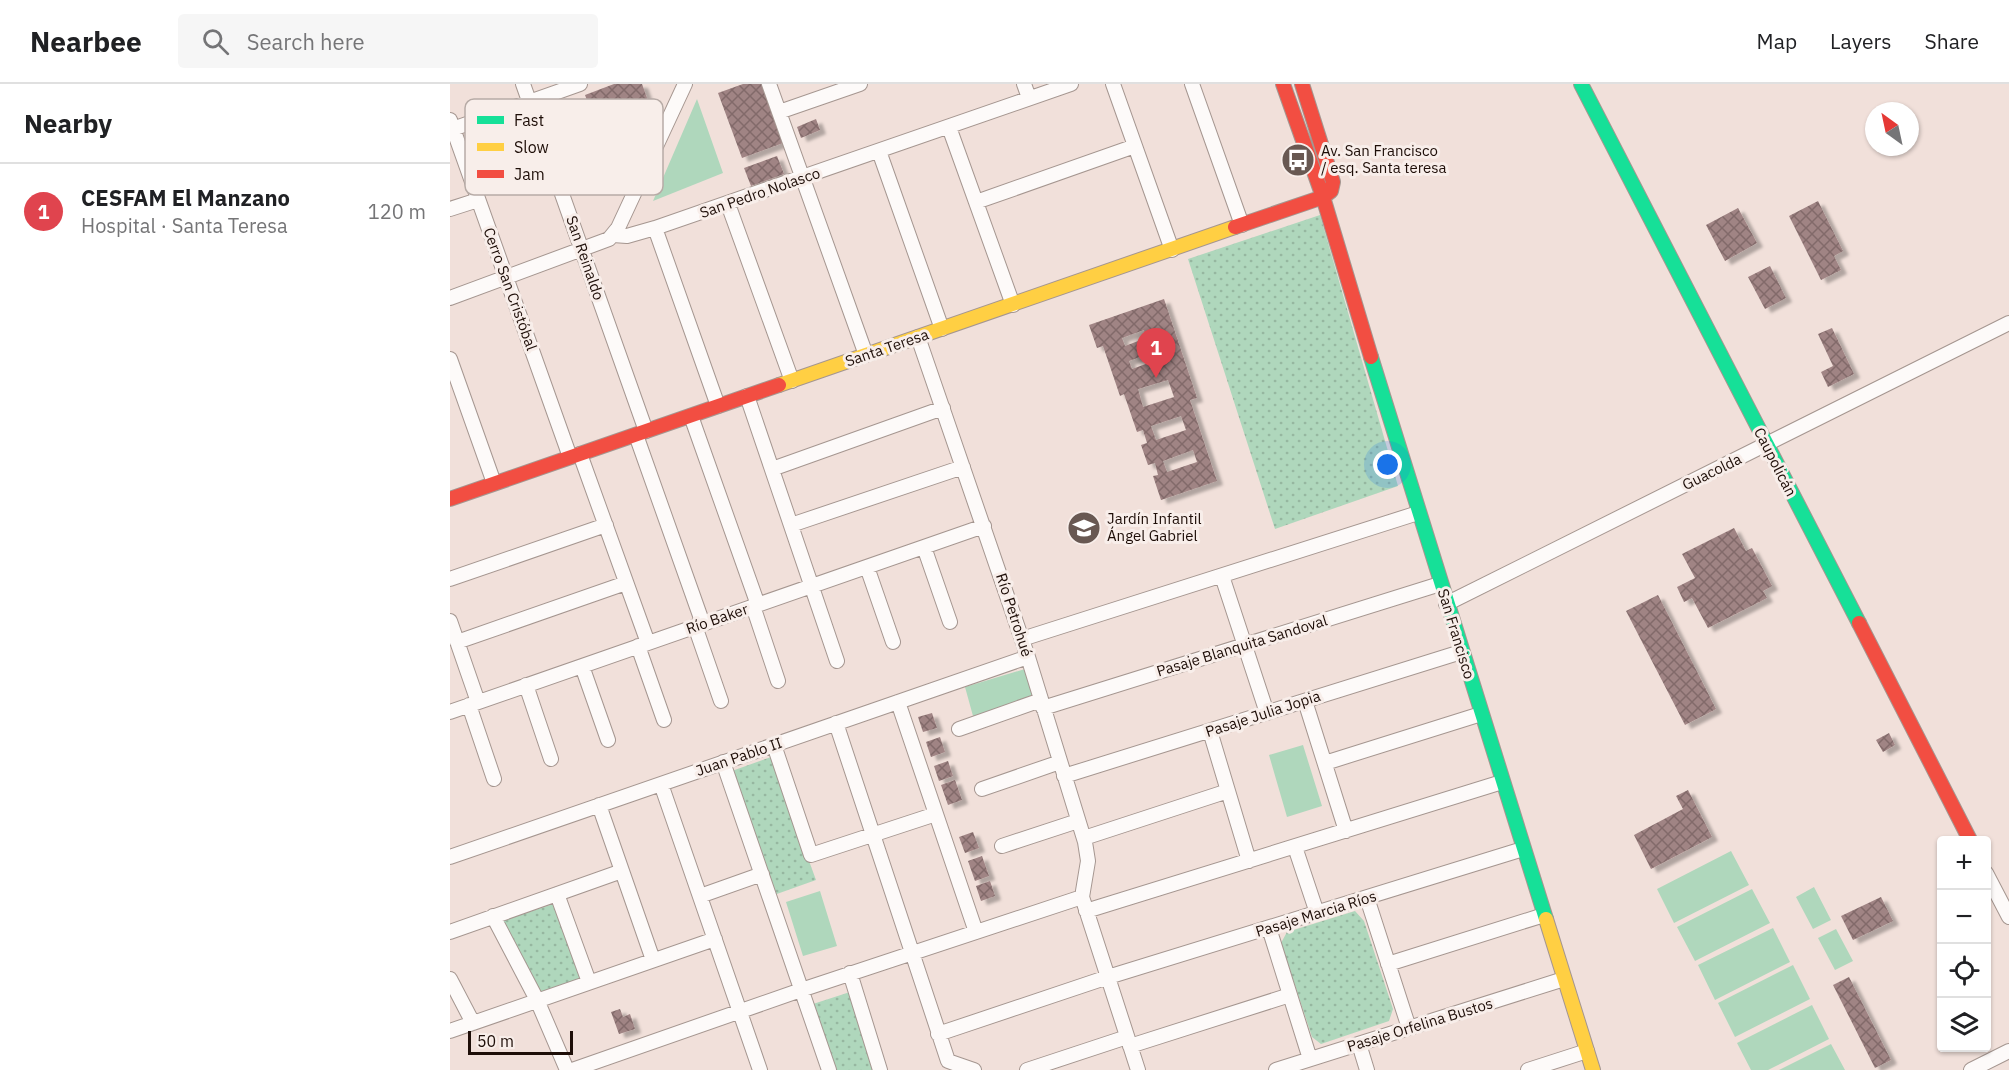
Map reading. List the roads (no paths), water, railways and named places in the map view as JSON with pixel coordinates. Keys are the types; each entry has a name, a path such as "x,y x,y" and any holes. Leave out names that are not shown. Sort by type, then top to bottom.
{"street":[{"name":"San Reinaldo","path":"523,84 529,99"},
{"path":"538,99 580,84"},
{"path":"663,130 685,84"},
{"path":"769,84 866,355"},
{"path":"779,112 860,84"},
{"path":"1024,84 1029,98"},
{"name":"San Pedro Nolasco","path":"450,298 582,251 605,242 613,235 627,236 728,204 1071,84"},
{"path":"1113,84 1172,250"},
{"path":"1192,84 1242,225"},
{"name":"San Francisco","path":"1283,84 1323,197 1446,604 1593,1070"},
{"path":"1302,84 1332,176 1331,191 1323,197"},
{"name":"Caupolicán","path":"1581,84 1968,836"},
{"name":"Cerro San Cristóbal","path":"451,127 465,165"},
{"path":"949,127 1013,304"},
{"path":"976,202 1135,146"},
{"path":"879,151 942,329"},
{"name":"Cerro San Cristóbal","path":"476,195 575,456 606,525 626,583 664,720"},
{"name":"San Reinaldo","path":"562,195 641,433 721,701"},
{"path":"613,235 632,195"},
{"name":"Santa Teresa","path":"450,499 1323,197"},
{"path":"450,209 478,200"},
{"path":"728,204 792,381"},
{"path":"655,228 718,406"},
{"name":"Guacolda","path":"1446,604 2009,323"},
{"name":"Río Petrohué","path":"918,337 1028,657 1084,838 1088,861 1084,904"},
{"path":"450,359 494,483"},
{"path":"747,396 837,661"},
{"path":"772,470 943,408"},
{"path":"691,416 778,681"},
{"path":"791,525 963,467"},
{"path":"1022,639 1418,513"},
{"path":"450,579 606,525"},
{"name":"Río Baker","path":"450,712 984,526"},
{"path":"924,547 950,622"},
{"path":"867,567 893,642"},
{"path":"1222,576 1267,713"},
{"path":"457,642 626,583"},
{"name":"Pasaje Blanquita Sandoval","path":"959,729 1245,645 1440,584"},
{"path":"450,621 494,779"},
{"name":"Pasaje Julia Jopia","path":"1064,776 1461,652"},
{"name":"Juan Pablo II","path":"450,857 1028,657"},
{"path":"582,666 608,740"},
{"path":"526,685 551,759"},
{"path":"1305,701 1346,831"},
{"path":"898,702 976,932"},
{"path":"1325,763 1481,714"},
{"path":"836,723 874,835 910,954 948,1061 967,1069"},
{"path":"1210,731 1249,861"},
{"path":"774,745 811,855 936,814"},
{"path":"723,762 829,1070"},
{"path":"982,789 1060,762"},
{"path":"572,1070 738,1011 976,932 1249,861 1503,782"},
{"path":"661,784 760,1070"},
{"path":"1084,838 1228,792"},
{"path":"599,805 653,960"},
{"path":"1002,846 1078,821"},
{"path":"1295,847 1317,913"},
{"name":"Pasaje Marcia Ríos","path":"938,1034 1108,977 1523,849"},
{"path":"450,932 622,871"},
{"path":"700,896 762,874"},
{"path":"1991,883 2009,917"},
{"path":"557,894 589,982"},
{"path":"1367,898 1409,1028"},
{"path":"1084,904 1138,1070"},
{"path":"1388,964 1544,915"},
{"path":"493,916 537,1000 567,1070"},
{"path":"1269,928 1310,1059"},
{"path":"450,1031 715,939"},
{"path":"850,973 880,1070"},
{"path":"450,979 473,1023"},
{"name":"Pasaje Orfelina Bustos","path":"1276,1070 1564,979"},
{"path":"1027,1070 1067,1064 1128,1041 1290,995"},
{"path":"1359,1044 1367,1070"},
{"path":"1528,1070 1587,1051"},
{"path":"1971,1070 2009,1051"}],"place":[{"name":"Av. San Francisco / esq. Santa teresa","path":"1298,160"},
{"name":"CESFAM El Manzano","path":"1156,378"},
{"name":"Jardín Infantil Ángel Gabriel","path":"1084,528"}]}
